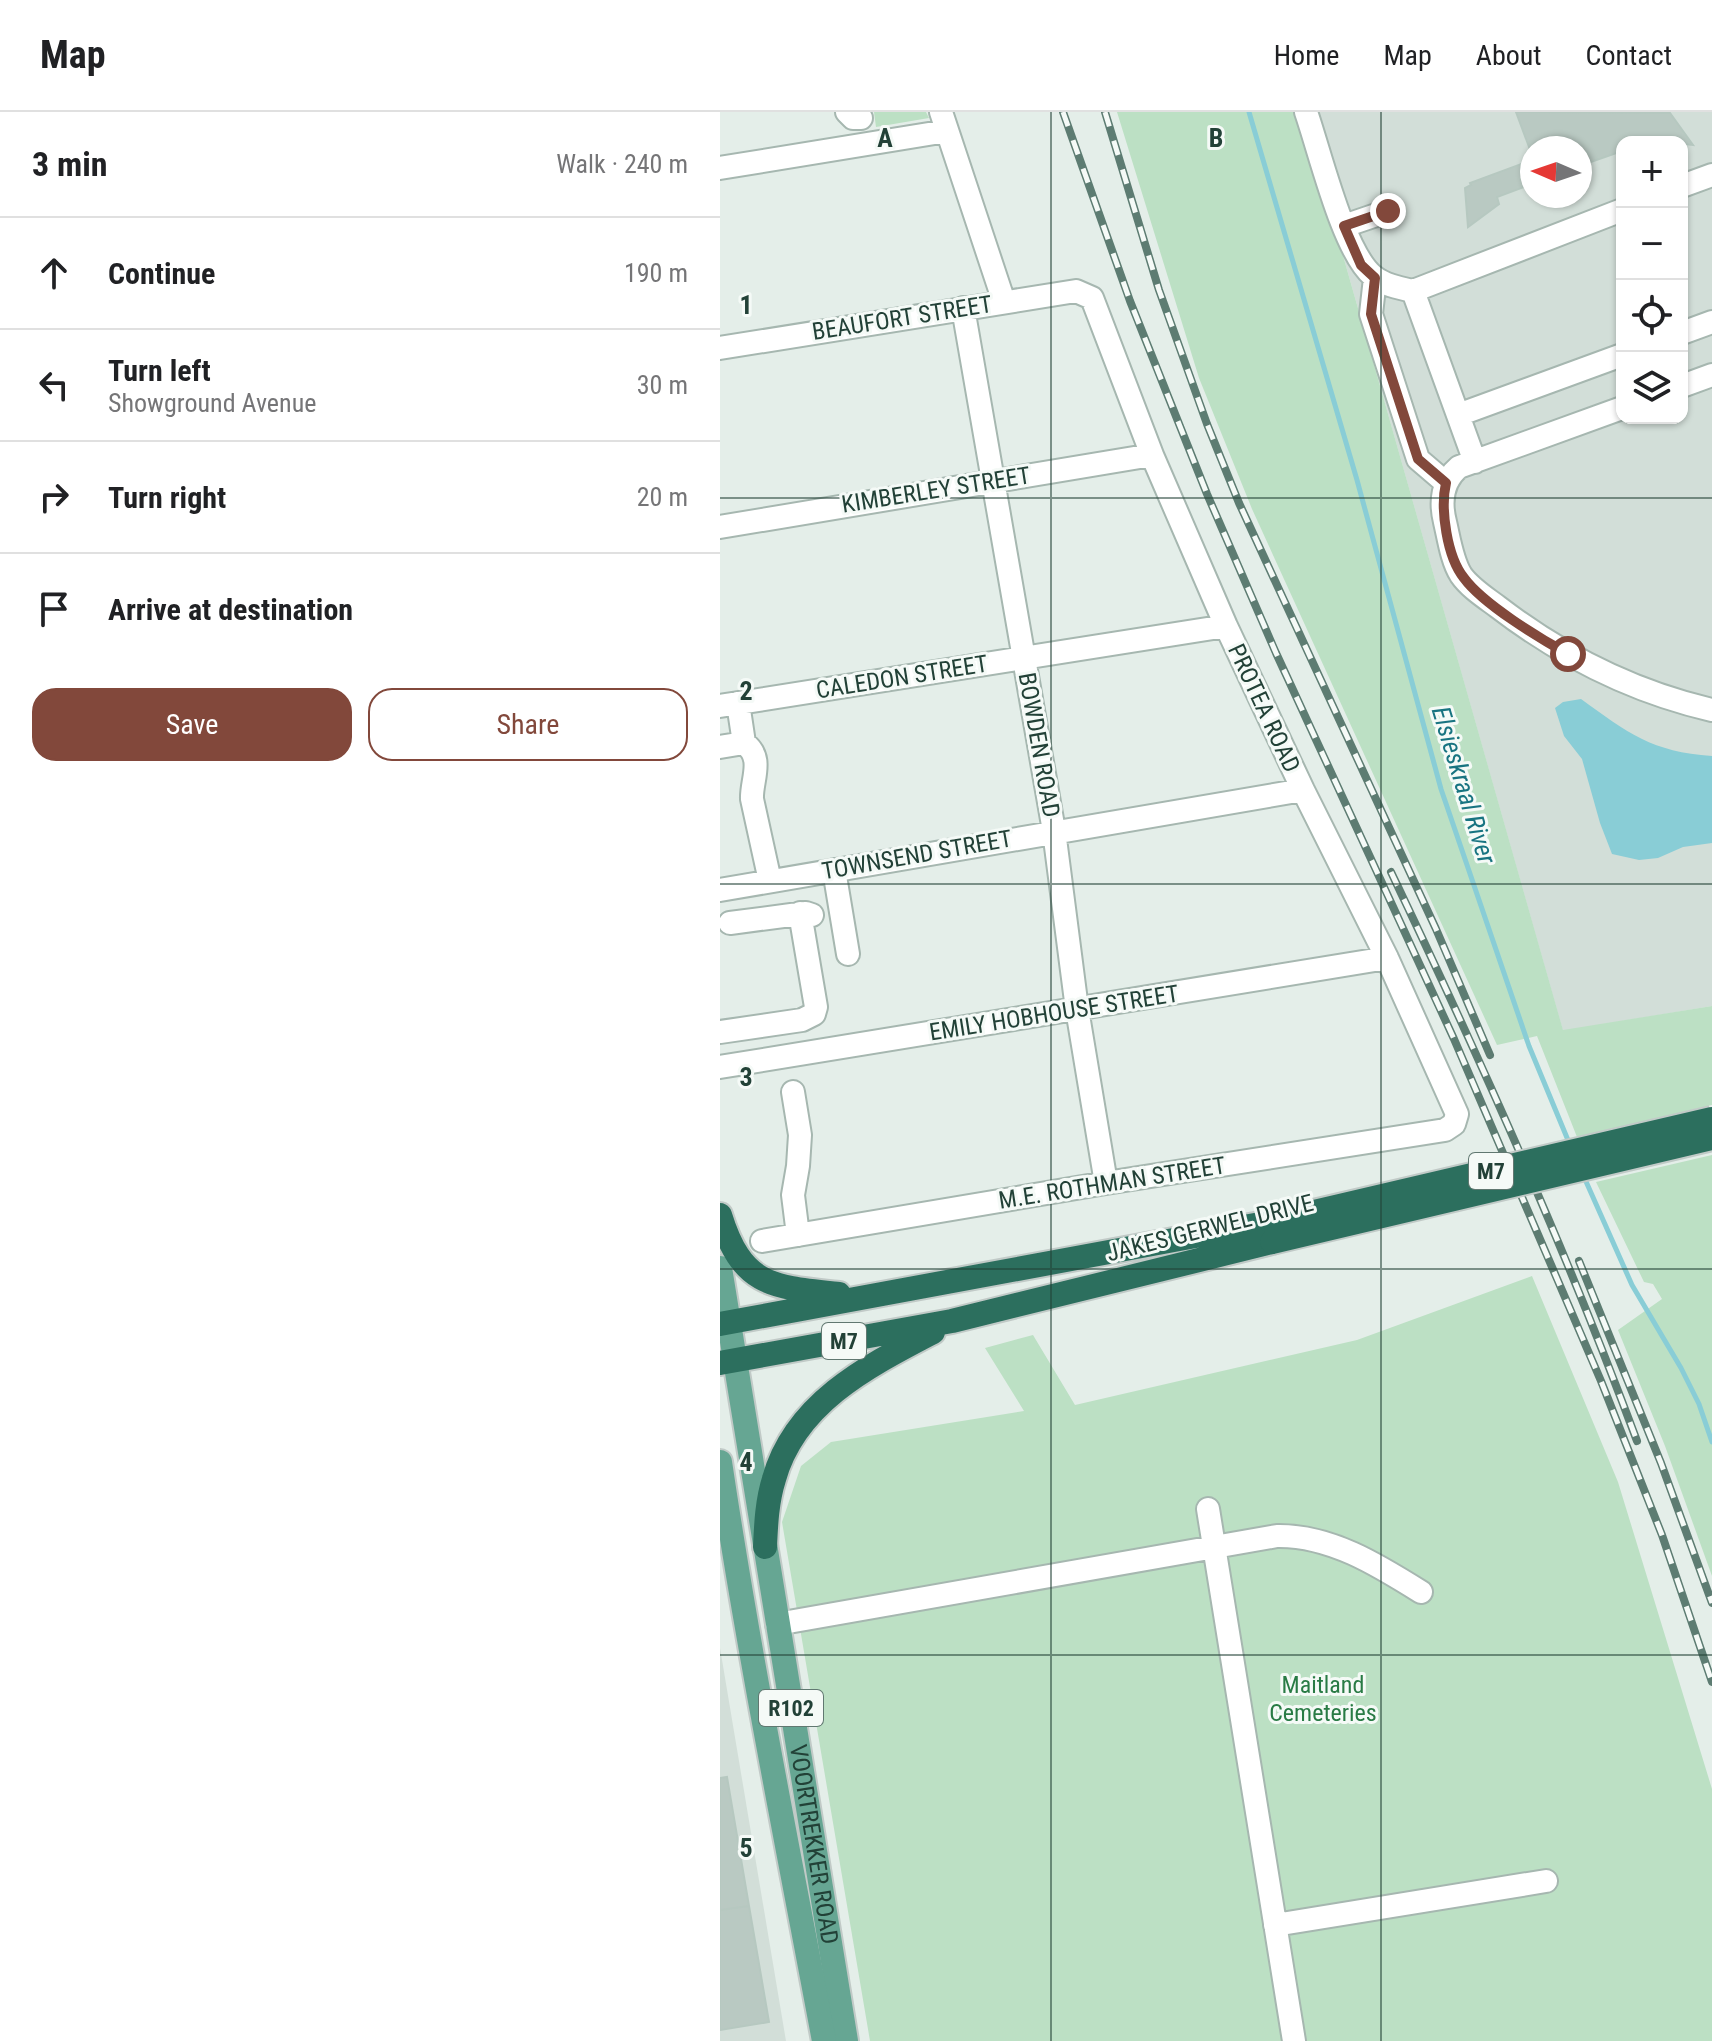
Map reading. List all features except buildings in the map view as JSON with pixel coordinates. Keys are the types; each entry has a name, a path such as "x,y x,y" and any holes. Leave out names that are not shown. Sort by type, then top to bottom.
{"highway":[{"name":"JAKES GERWEL DRIVE","path":"728,1361 952,1321 1271,1232 1712,1119"},
{"name":"JAKES GERWEL DRIVE","path":"724,1324 866,1297 1271,1232 1712,1138"},
{"path":"720,1215 736,1254 754,1274 794,1289 866,1297"},
{"path":"765,1547 768,1503 776,1472 805,1420 823,1400 850,1379 952,1321"}],"main road":[{"name":"VOORTREKKER ROAD","path":"720,1268 728,1361 765,1547 846,2041"},
{"name":"VOORTREKKER ROAD","path":"720,1462 757,1693 796,1882 824,2041"}],"street":[{"path":"1306,112 1344,226 1361,265 1375,278 1394,287 1413,291 1616,212"},
{"path":"720,168 944,121 1004,302"},
{"path":"1688,184 1712,175"},
{"path":"1344,226 1388,211"},
{"path":"1375,278 1371,314 1418,459 1446,483"},
{"path":"1413,291 1475,462"},
{"name":"BEAUFORT STREET","path":"720,348 963,308 1083,292"},
{"name":"PROTEA ROAD","path":"1083,292 1096,303 1152,455 1226,626 1387,958 1456,1108 1456,1119"},
{"name":"BOWDEN ROAD","path":"963,308 1054,831 1077,1009 1106,1183"},
{"path":"1688,331 1712,322"},
{"path":"1458,415 1616,357"},
{"path":"1688,384 1712,375"},
{"path":"1616,410 1459,467 1451,474 1443,496 1445,522 1456,563 1468,583 1534,634 1568,654 1658,695 1712,710"},
{"name":"KIMBERLEY STREET","path":"720,527 1152,455"},
{"name":"CALEDON STREET","path":"729,704 1226,626"},
{"path":"729,704 744,743 751,748 757,770 752,799 762,882 761,919"},
{"path":"720,747 744,743"},
{"name":"TOWNSEND STREET","path":"720,890 1303,790"},
{"path":"834,870 848,954"},
{"path":"720,1032 802,1020 814,1014 816,1007 800,913"},
{"path":"730,923 808,913 814,917 824,978"},
{"name":"EMILY HOBHOUSE STREET","path":"720,1067 1387,958"},
{"path":"793,1092 800,1135 793,1195 798,1235"},
{"name":"M.E. ROTHMAN STREET","path":"762,1241 1445,1130 1456,1119"},
{"path":"1208,1509 1294,2041"},
{"path":"777,1624 1277,1536 1313,1539 1363,1559 1421,1592"},
{"path":"1275,1925 1546,1881"}],"shaded area":[{"path":"1296,112 1712,112 1712,1006 1563,1031 1340,245"},
{"path":"720,1648 786,2041 720,2041"}],"green space":[{"path":"874,112 926,112 929,118 876,127"},
{"path":"1117,112 1296,112 1340,245 1563,1030 1712,1006 1712,1105 1577,1137 1537,1036 1497,1045 1252,509 1199,378"},
{"path":"1712,1155 1712,1576 1665,1446 1618,1330 1662,1299 1653,1284 1644,1282 1596,1182"},
{"name":"Maitland Cemeteries","path":"1532,1276 1618,1482 1712,1789 1712,2041 870,2041 782,1522 801,1466 831,1442 1024,1411 985,1348 1033,1335 1075,1405 1357,1340"}],"water":[{"path":"1581,699 1642,739 1673,750 1712,756 1712,843 1683,847 1658,858 1639,860 1612,854 1582,759 1564,736 1555,708 1563,702"}],"waterway":[{"name":"Elsieskraal River","path":"1249,112 1357,480 1441,789 1529,1046 1570,1145"},
{"name":"Elsieskraal River","path":"1584,1177 1632,1285 1699,1404 1712,1442"}],"railway":[{"path":"1063,112 1130,301 1207,494 1276,653 1454,1039 1601,1381 1662,1535 1712,1682"},
{"path":"1105,112 1159,290 1239,503 1436,929 1490,1055"},
{"path":"1391,872 1520,1154 1581,1297 1637,1441"},
{"path":"1579,1261 1661,1463 1712,1603"}],"route":[{"path":"1388,211 1344,226 1361,265 1375,278 1371,314 1418,459 1446,483 1443,510 1456,563 1468,583 1487,599 1534,634 1568,654"}]}
